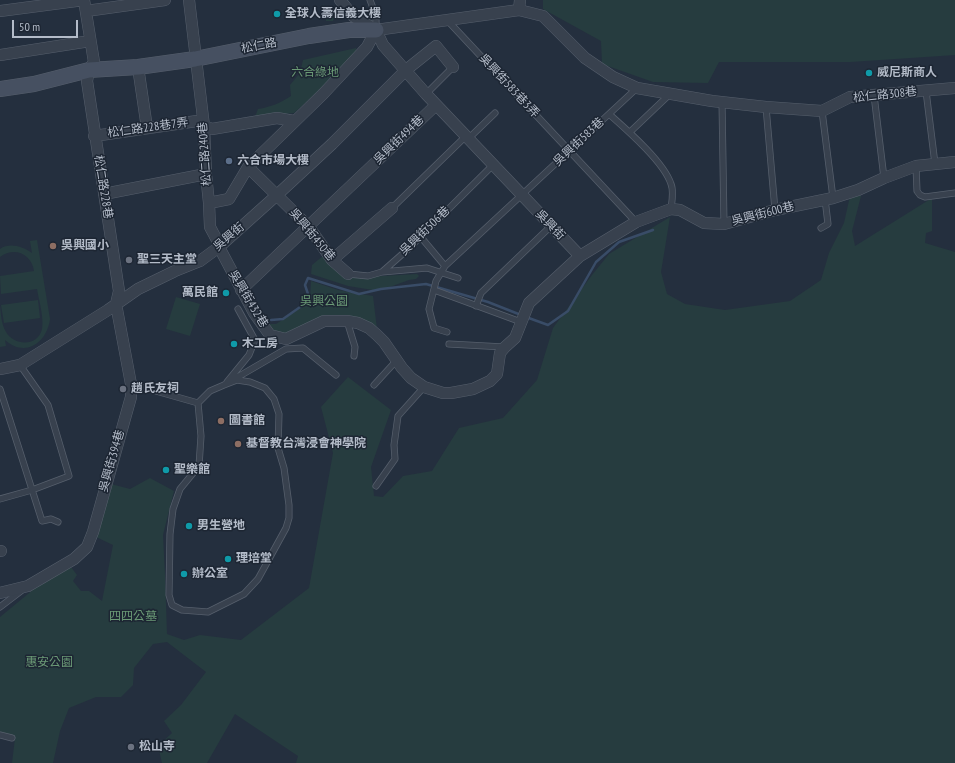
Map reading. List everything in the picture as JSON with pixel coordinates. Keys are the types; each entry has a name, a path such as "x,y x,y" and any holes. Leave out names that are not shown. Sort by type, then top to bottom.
{"street":[{"path":"0,11 85,4 164,0"},
{"name":"松仁路240巷","path":"189,0 204,126 210,227 219,247"},
{"path":"209,203 229,199 248,167 323,94 367,47 376,30 353,16 340,0"},
{"name":"松仁路228巷","path":"85,4 94,62 89,70 87,81 118,291 116,304"},
{"name":"松仁路","path":"0,89 34,84 89,70 138,67 195,59 309,36 349,30 376,30 448,21 519,5"},
{"name":"松仁路308巷","path":"519,5 543,16 585,58 613,77 637,88 722,102 822,111 850,98 955,88"},
{"name":"吳興街","path":"376,30 383,45 426,94 580,256"},
{"path":"0,55 90,41"},
{"path":"406,70 436,46 453,67"},
{"path":"138,67 148,128"},
{"name":"吳興街","path":"0,370 20,365 138,289 200,261 219,247 332,144 406,70"},
{"name":"吳興街494巷","path":"242,290 436,105"},
{"name":"松仁路228巷7弄","path":"94,136 196,121 212,129 277,118 294,121"},
{"name":"吳興街600巷","path":"672,209 680,210 704,223 724,224 858,190 916,166 955,162"},
{"name":"吳興街450巷","path":"248,167 309,227 332,260 348,274"},
{"path":"104,194 206,174"},
{"path":"332,260 392,208"},
{"path":"424,387 435,391 451,393 481,386 497,374 500,353 515,338 529,303 580,256 636,222 672,209"},
{"name":"吳興街432巷","path":"219,247 254,313 270,335 286,339 324,321 347,321 358,323 369,328 384,342 411,378 424,387"},
{"name":"吳興街394巷","path":"0,593 28,586 74,559 87,547 93,532 131,397 131,384 116,304"}],"lane":[{"path":"370,0 376,16 376,30"},
{"name":"吳興街583巷3弄","path":"448,21 636,222"},
{"path":"426,94 453,67"},
{"name":"吳興街583巷","path":"447,332 434,328 429,309 436,281 445,266 637,88"},
{"path":"926,91 935,164"},
{"path":"630,132 670,94"},
{"path":"874,95 884,178"},
{"path":"722,102 724,224"},
{"path":"766,107 775,210"},
{"path":"821,228 828,224 829,198 822,111"},
{"path":"392,208 495,113"},
{"path":"609,114 630,132 663,169 672,184 672,209"},
{"name":"吳興街506巷","path":"382,272 493,165"},
{"path":"916,166 917,191 920,195 925,197 955,193"},
{"path":"476,306 481,293 551,226"},
{"path":"420,236 445,266"},
{"path":"348,274 368,276 382,272 428,268 458,278"},
{"path":"434,290 521,322"},
{"path":"224,385 249,354 255,340 238,310"},
{"path":"347,321 355,347 354,356"},
{"path":"449,344 505,348"},
{"path":"224,385 286,349 303,348 336,375"},
{"path":"374,385 397,360"},
{"path":"0,499 32,490 69,476 48,405 20,365"},
{"path":"237,380 250,382 265,388 274,399 280,414 278,448 284,468 289,505 289,518 286,528 258,579 244,594 208,612 182,610 172,605 169,595 170,534 173,509 180,489 199,466 201,436 198,403 210,391 237,380"},
{"path":"131,384 198,403"},
{"path":"376,486 395,459 394,444 398,416 424,387"},
{"path":"0,389 42,521 51,519 58,522"},
{"path":"0,607 28,586"},
{"path":"0,735 12,738"}],"green space":[{"path":"543,0 955,0 955,55 850,62 719,62 708,83 653,82 602,64 601,41 543,9"},
{"path":"323,4 335,16 333,21 326,21"},
{"name":"六合綠地","path":"356,48 358,55 294,113 255,117 258,109 283,101 291,96 290,85 300,73 303,60"},
{"path":"850,196 861,196 852,231 855,246 932,198 932,231 926,233 925,243 955,252 955,763 296,763 298,756 235,714 207,763 162,763 158,746 172,733 164,721 181,705 206,672 167,642 153,644 134,668 133,685 121,697 96,697 69,708 60,731 53,763 12,763 15,738 0,736 0,617 34,589 71,567 77,575 73,581 81,591 89,591 102,601 113,545 96,537 111,484 130,489 150,478 174,491 163,535 167,634 184,640 200,635 241,640 309,588 333,453 321,407 348,377 391,410 371,467 374,496 383,497 403,476 432,471 459,428 503,418 537,380 553,328 609,254 670,217 661,272 667,294 685,304 725,310 790,301 821,280 829,253 844,223"},
{"path":"37,240 50,319 48,328 40,341 27,348 20,348 5,340 6,346 0,347 0,305 4,329 14,340 20,342 31,342 40,335 42,329 42,314 37,289 1,294 0,276 34,271 33,265 26,256 16,252 11,252 0,257 0,249 8,246 16,246 32,253 30,241"},
{"path":"324,255 348,278 417,274 419,276 416,279 387,288 373,290 348,286 311,274 312,265"},
{"name":"吳興公園","path":"311,281 338,290 373,296 377,329 349,318 281,336 267,324 276,324 304,306 310,300"},
{"path":"176,297 200,304 190,336 166,329"},
{"path":"38,300 40,318 4,323 1,305"}],"waterway":[{"path":"526,317 548,325 568,311 596,262 619,242 653,230"},
{"path":"271,320 283,319 303,305 308,294 305,285 308,278 359,294 381,289 426,284 488,302 521,315"}],"place":[{"name":"全球人壽信義大樓","path":"277,14"},
{"name":"威尼斯商人","path":"869,73"},
{"name":"六合市場大樓","path":"229,161"},
{"name":"吳興國小","path":"53,246"},
{"name":"聖三天主堂","path":"129,260"},
{"name":"萬民館","path":"226,293"},
{"name":"木工房","path":"234,344"},
{"name":"趙氏友祠","path":"123,389"},
{"name":"圖書館","path":"221,421"},
{"name":"基督教台灣浸會神學院","path":"238,444"},
{"name":"聖樂館","path":"166,470"},
{"name":"男生營地","path":"189,526"},
{"name":"理培堂","path":"228,559"},
{"name":"辦公室","path":"184,574"},
{"name":"松山寺","path":"131,747"}],"park label":[{"name":"四四公墓","path":"133,617"},
{"name":"惠安公園","path":"49,663"}]}
